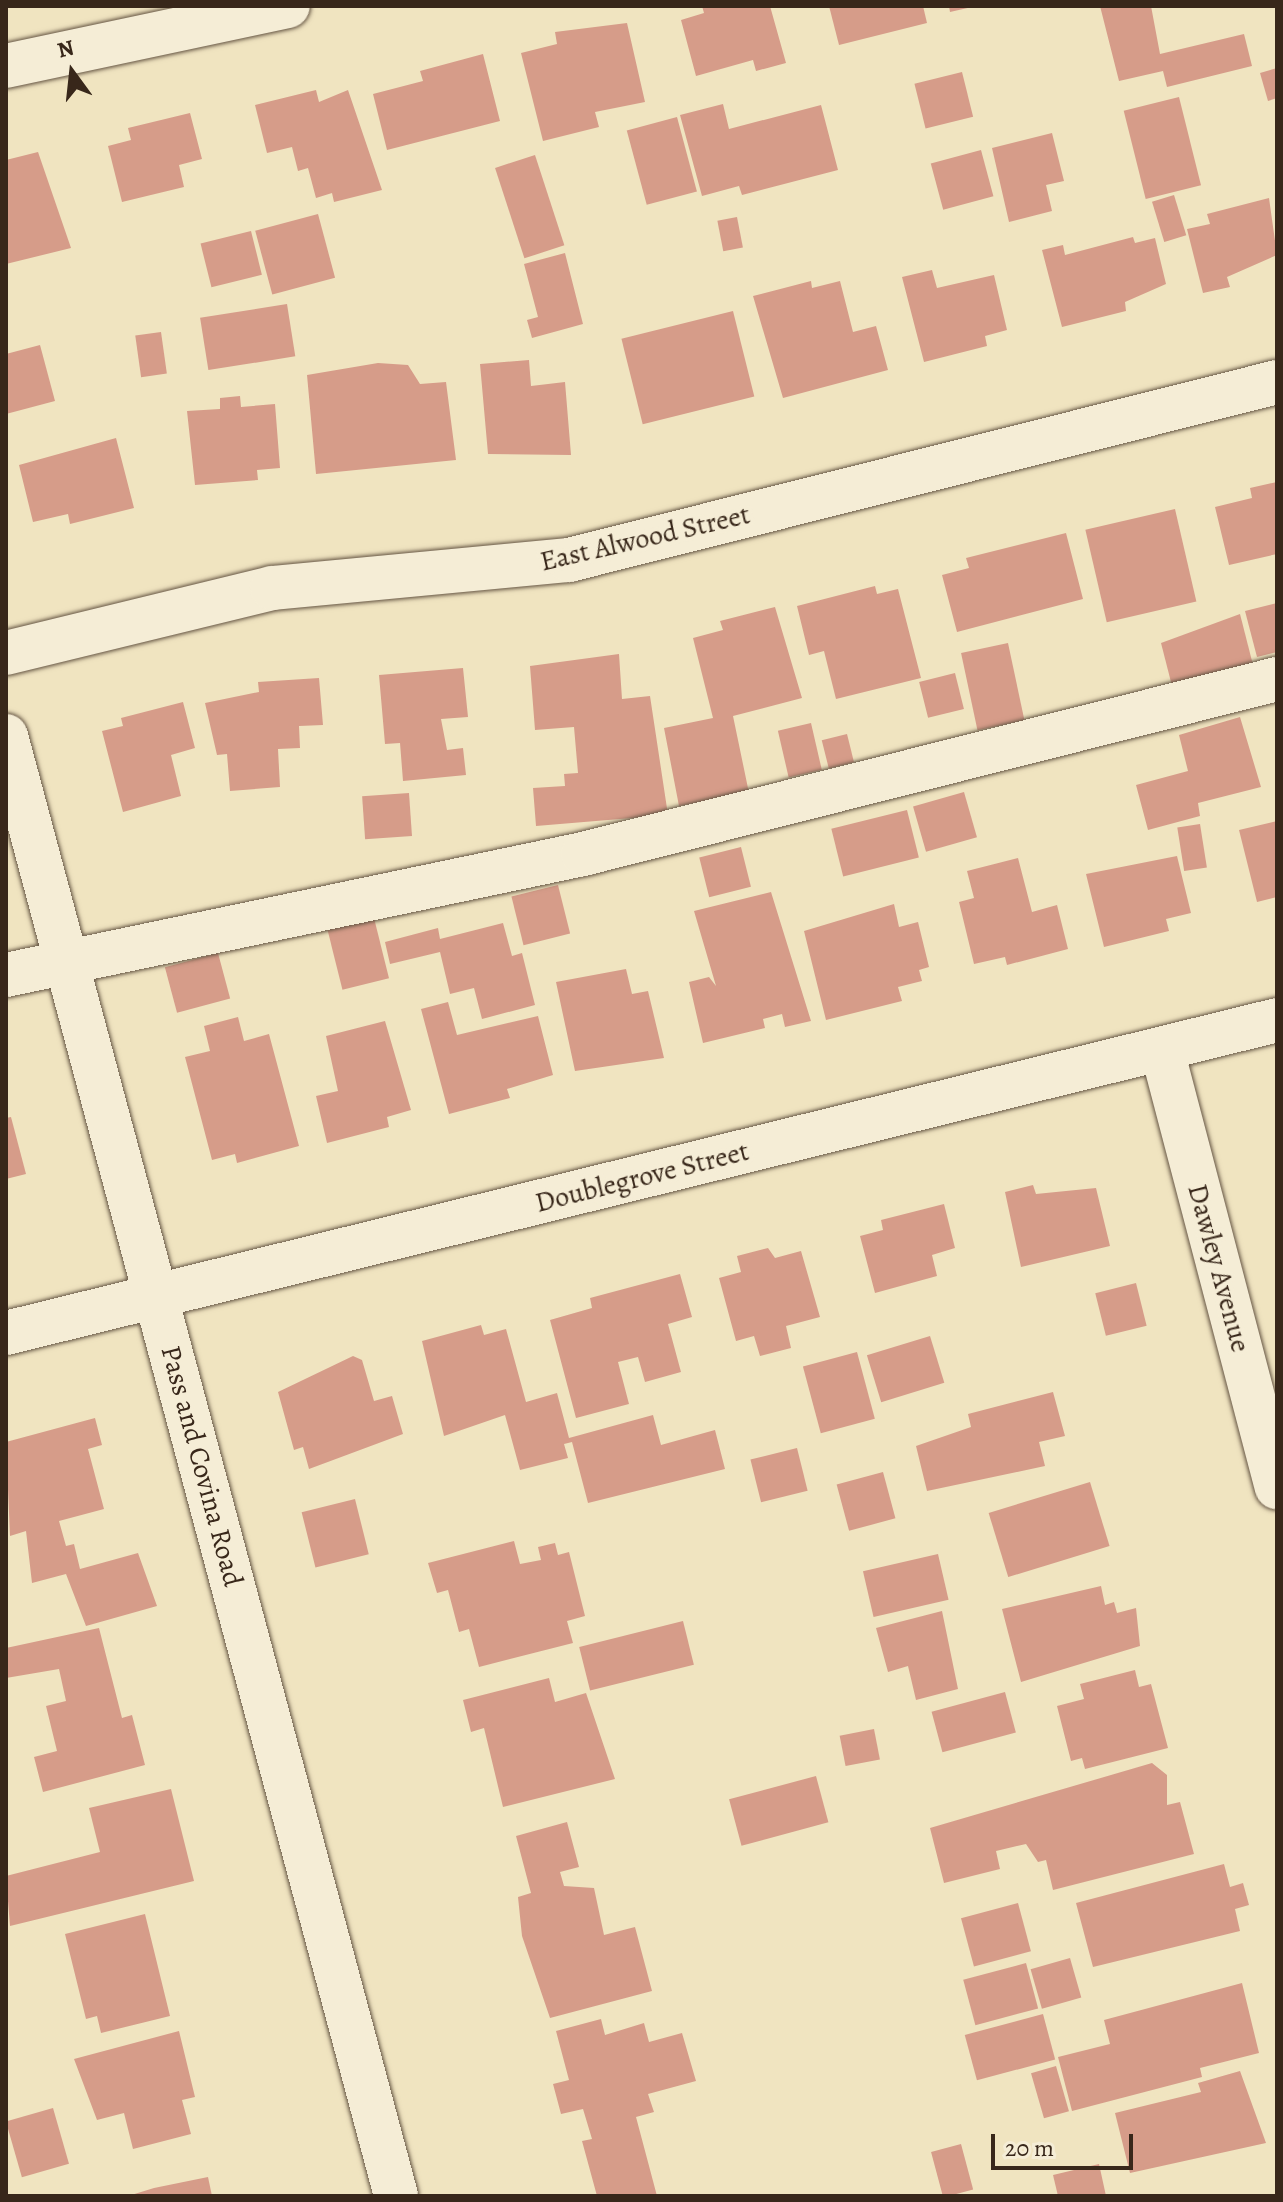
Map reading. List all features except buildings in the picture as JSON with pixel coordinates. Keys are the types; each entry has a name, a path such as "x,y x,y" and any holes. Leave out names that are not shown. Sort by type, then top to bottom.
{"street":[{"path":"6,66 288,6"},
{"name":"East Alwood Street","path":"6,653 272,588 569,560 1277,382"},
{"path":"6,975 66,959 583,854 1277,679"},
{"name":"Pass and Covina Road","path":"6,736 396,2196"},
{"name":"Doublegrove Street","path":"6,1333 1277,1020"},
{"name":"Dawley Avenue","path":"1162,1050 1277,1487"}]}
